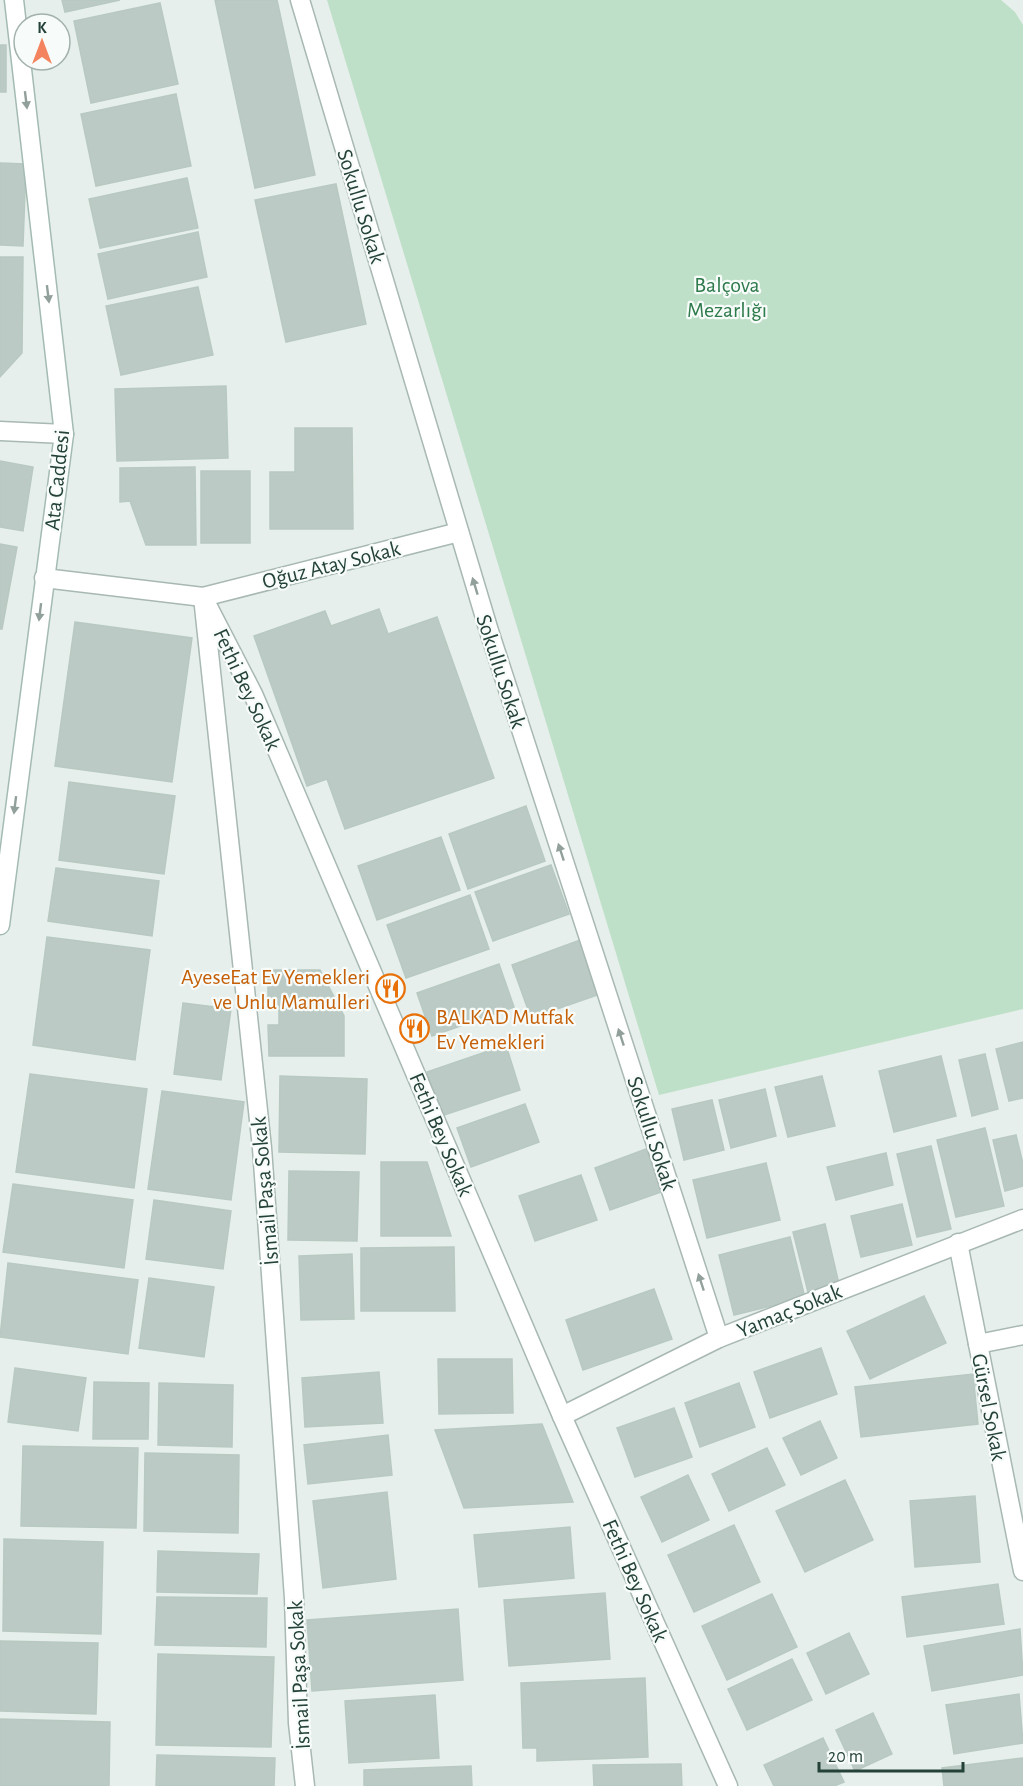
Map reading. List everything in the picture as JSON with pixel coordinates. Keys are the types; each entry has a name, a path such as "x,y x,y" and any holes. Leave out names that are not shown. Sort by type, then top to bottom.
{"street":[{"name":"Ata Caddesi","path":"0,925 64,434 14,0"},
{"name":"Sokullu Sokak","path":"300,0 489,631 719,1338"},
{"path":"0,431 64,434"},
{"name":"Oğuz Atay Sokak","path":"203,597 459,532"},
{"path":"44,578 203,597"},
{"name":"Fethi Bey Sokak","path":"203,597 253,694 562,1416 728,1786"},
{"name":"İsmail Paşa Sokak","path":"203,597 262,1148 294,1598 298,1723 305,1786"},
{"name":"Yamaç Sokak","path":"562,1416 719,1338 1023,1219"},
{"name":"Gürsel Sokak","path":"958,1243 1023,1571"},
{"path":"978,1344 1023,1335"}],"green space":[{"name":"Balçova Mezarlığı","path":"327,0 1001,0 1015,12 1023,25 1023,1009 659,1095"}],"building":[{"path":"62,0 120,0 65,12"},
{"path":"215,0 277,0 315,175 255,188"},
{"path":"160,3 178,84 91,103 74,21"},
{"path":"0,45 6,45 6,92 0,92"},
{"path":"176,94 191,166 96,186 81,114"},
{"path":"0,163 26,164 23,246 0,245"},
{"path":"187,178 198,228 100,248 89,199"},
{"path":"336,184 366,324 286,342 255,200"},
{"path":"198,232 207,277 108,299 98,254"},
{"path":"0,257 23,257 22,353 0,377"},
{"path":"198,287 213,355 121,375 106,306"},
{"path":"226,386 228,458 117,461 115,389"},
{"path":"295,428 352,428 353,529 270,529 270,472 295,472"},
{"path":"0,461 33,467 23,531 0,527"},
{"path":"195,467 196,545 146,545 130,501 120,502 120,468"},
{"path":"201,471 250,471 250,543 201,543"},
{"path":"0,544 17,547 2,629 0,629"},
{"path":"379,609 388,634 437,617 494,778 345,829 327,779 307,786 254,636 325,611 331,626"},
{"path":"75,622 192,638 172,782 55,766"},
{"path":"69,782 175,796 164,874 59,860"},
{"path":"526,806 545,861 468,889 449,834"},
{"path":"441,837 460,890 377,920 358,866"},
{"path":"551,865 569,914 493,941 475,892"},
{"path":"56,868 159,881 152,936 48,921"},
{"path":"470,895 489,949 406,978 387,925"},
{"path":"47,937 150,950 135,1060 33,1045"},
{"path":"583,939 603,993 531,1018 512,965"},
{"path":"499,964 514,1007 432,1036 417,993"},
{"path":"268,970 320,970 344,1016 344,1056 269,1056 268,1025 279,1025 279,1004 268,1004"},
{"path":"183,1003 231,1009 221,1080 174,1074"},
{"path":"1023,1042 1023,1098 1009,1101 996,1049"},
{"path":"506,1045 520,1090 441,1116 427,1072"},
{"path":"985,1054 998,1109 972,1116 959,1060"},
{"path":"941,1056 956,1116 894,1132 879,1071"},
{"path":"30,1074 147,1089 134,1188 16,1172"},
{"path":"280,1076 367,1079 365,1154 279,1152"},
{"path":"822,1076 835,1126 788,1137 775,1087"},
{"path":"765,1089 776,1136 731,1148 719,1100"},
{"path":"162,1091 244,1102 231,1200 148,1189"},
{"path":"712,1100 724,1150 684,1160 672,1109"},
{"path":"525,1104 539,1142 471,1167 457,1128"},
{"path":"985,1128 1004,1206 956,1217 937,1140"},
{"path":"1016,1135 1023,1164 1023,1186 1005,1191 993,1140"},
{"path":"931,1146 951,1229 917,1237 897,1154"},
{"path":"646,1149 661,1192 610,1210 595,1168"},
{"path":"886,1153 893,1185 836,1200 827,1167"},
{"path":"381,1162 427,1162 451,1236 381,1236"},
{"path":"766,1163 780,1220 707,1238 693,1180"},
{"path":"289,1171 359,1172 357,1241 288,1240"},
{"path":"581,1175 597,1220 535,1241 519,1196"},
{"path":"13,1184 133,1200 124,1268 3,1252"},
{"path":"154,1200 231,1211 223,1269 146,1259"},
{"path":"902,1204 912,1245 861,1257 851,1216"},
{"path":"825,1224 839,1284 808,1292 793,1232"},
{"path":"790,1237 805,1298 734,1315 719,1255"},
{"path":"454,1247 455,1311 361,1311 361,1248"},
{"path":"352,1254 354,1319 301,1320 299,1256"},
{"path":"8,1263 138,1280 128,1354 0,1337"},
{"path":"149,1278 214,1287 204,1357 139,1348"},
{"path":"654,1289 672,1339 583,1370 566,1320"},
{"path":"924,1296 946,1343 870,1379 847,1331"},
{"path":"821,1348 837,1394 770,1418 754,1372"},
{"path":"438,1359 512,1359 513,1413 439,1414"},
{"path":"15,1368 86,1378 78,1431 8,1422"},
{"path":"379,1372 383,1423 305,1427 302,1378"},
{"path":"973,1374 978,1424 861,1437 855,1387"},
{"path":"94,1382 149,1383 148,1439 93,1439"},
{"path":"159,1383 233,1385 232,1447 158,1445"},
{"path":"739,1383 755,1427 700,1447 685,1403"},
{"path":"674,1408 692,1457 635,1477 617,1428"},
{"path":"820,1421 837,1458 801,1475 783,1438"},
{"path":"542,1424 573,1502 464,1508 435,1430"},
{"path":"388,1435 392,1475 308,1484 304,1445"},
{"path":"23,1446 138,1448 136,1528 21,1526"},
{"path":"767,1448 785,1485 729,1511 712,1474"},
{"path":"145,1453 239,1455 238,1533 144,1531"},
{"path":"688,1475 709,1520 662,1542 641,1497"},
{"path":"845,1480 873,1540 805,1572 776,1511"},
{"path":"387,1492 396,1579 323,1588 313,1501"},
{"path":"975,1496 980,1562 915,1567 910,1501"},
{"path":"734,1525 760,1582 694,1612 668,1555"},
{"path":"570,1527 574,1578 479,1587 474,1535"},
{"path":"4,1539 103,1542 101,1634 3,1631"},
{"path":"158,1551 259,1554 257,1594 157,1592"},
{"path":"998,1584 1004,1624 907,1637 902,1597"},
{"path":"605,1593 610,1659 509,1666 504,1600"},
{"path":"772,1594 797,1647 727,1680 702,1626"},
{"path":"157,1597 267,1598 266,1647 155,1645"},
{"path":"458,1609 463,1680 312,1691 307,1620"},
{"path":"1020,1629 1023,1675 932,1691 924,1646"},
{"path":"849,1633 869,1674 826,1694 807,1653"},
{"path":"0,1641 98,1643 96,1714 0,1711"},
{"path":"158,1654 274,1657 271,1747 156,1745"},
{"path":"792,1659 812,1700 747,1730 728,1689"},
{"path":"645,1678 648,1757 537,1761 537,1748 523,1748 521,1683"},
{"path":"1019,1694 1023,1743 954,1754 946,1705"},
{"path":"435,1695 439,1758 349,1763 345,1701"},
{"path":"873,1713 892,1754 855,1771 836,1730"},
{"path":"0,1719 110,1722 109,1786 0,1786"},
{"path":"823,1738 844,1782 834,1786 774,1786 764,1765"},
{"path":"157,1755 275,1758 274,1786 156,1786"},
{"path":"1023,1758 1023,1786 944,1786 942,1768"},
{"path":"681,1764 682,1786 594,1786 593,1765"},
{"path":"471,1766 472,1786 364,1786 364,1770"}],"place":[{"name":"AyeseEat Ev Yemekleri ve Unlu Mamulleri","path":"391,989"},
{"name":"BALKAD Mutfak Ev Yemekleri","path":"415,1029"}]}
